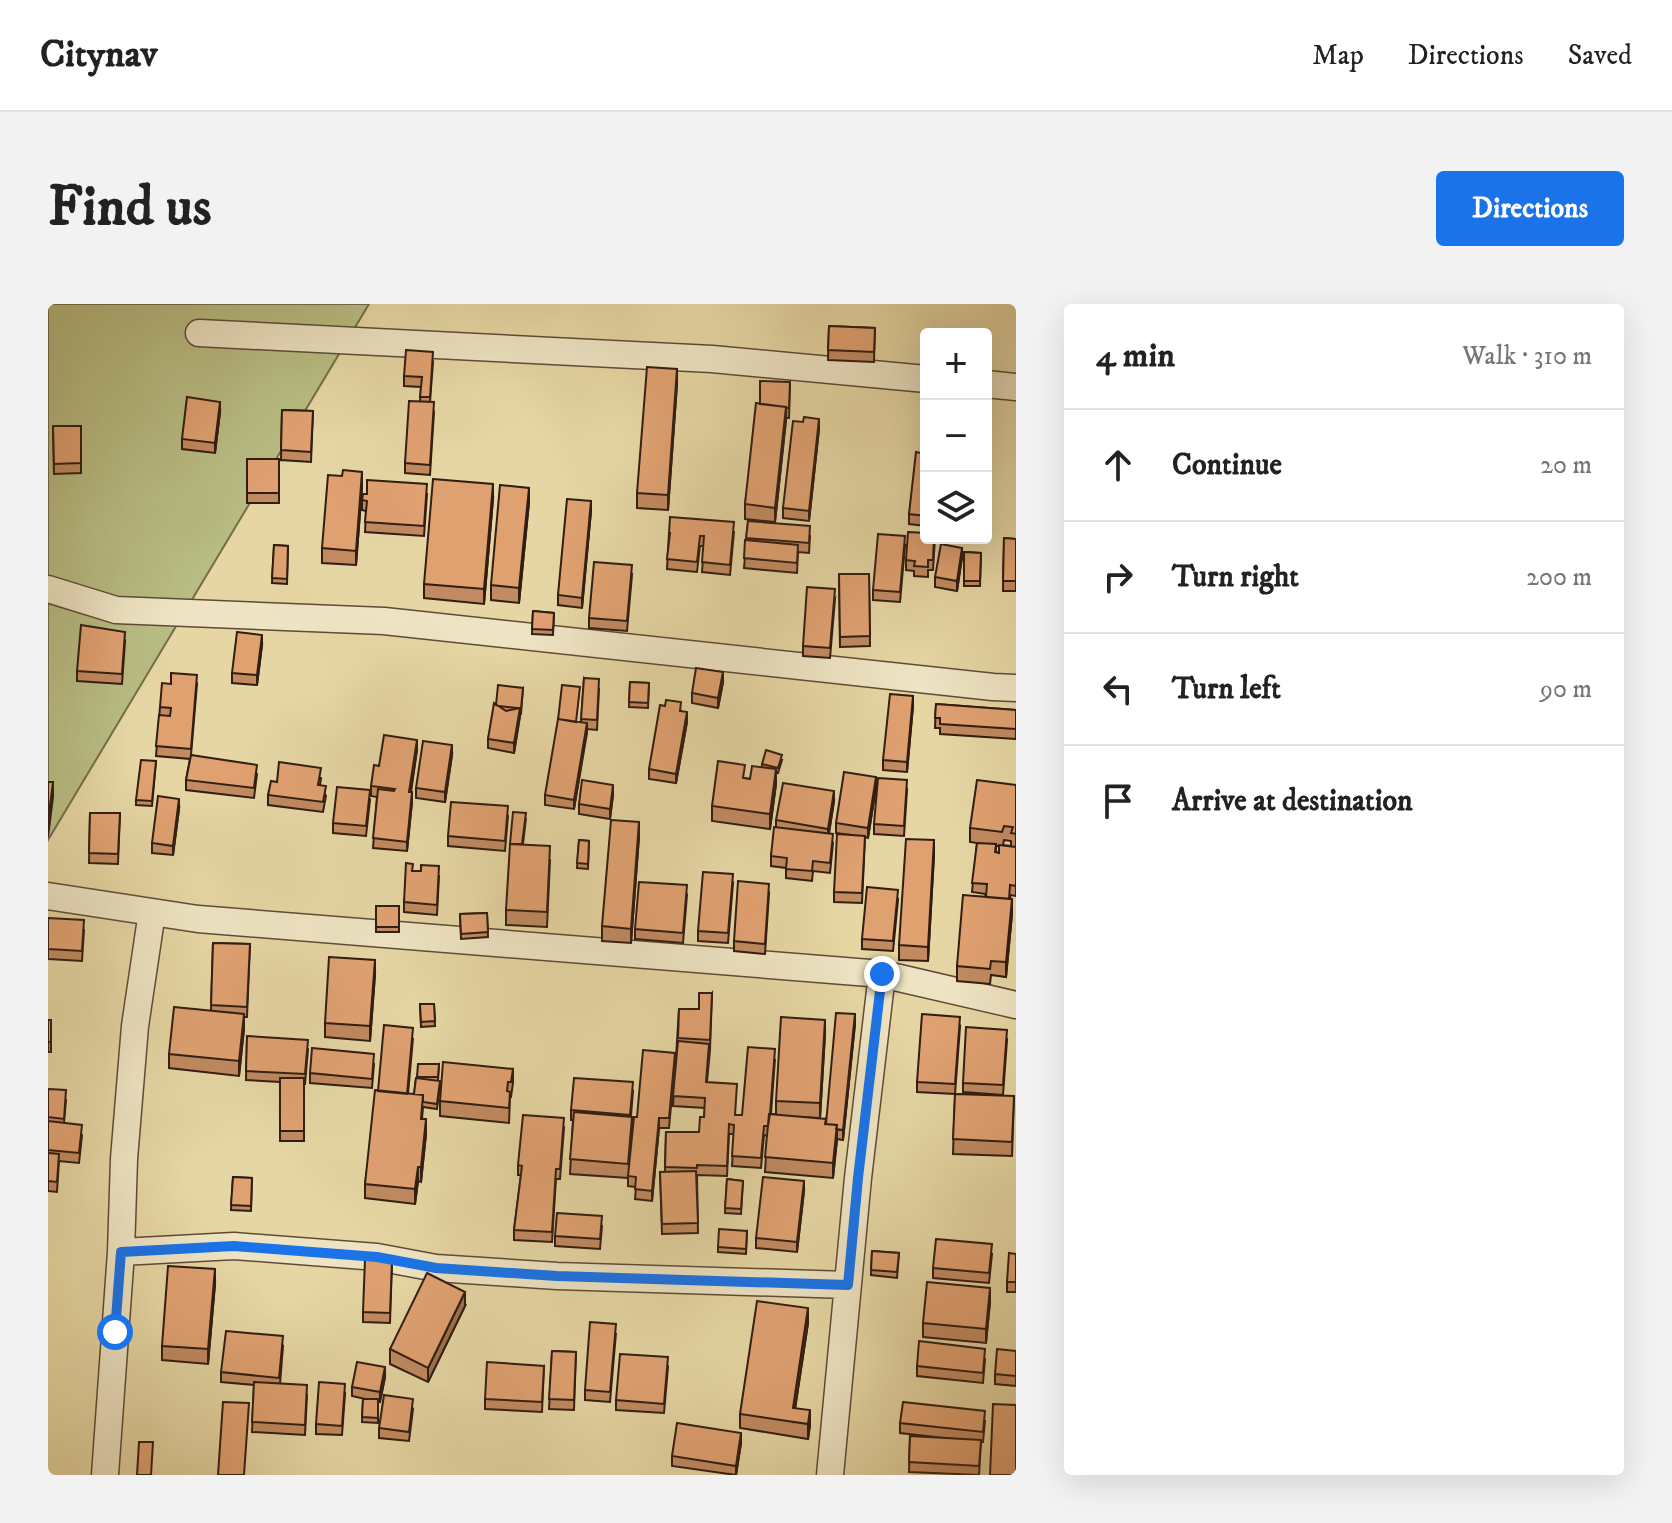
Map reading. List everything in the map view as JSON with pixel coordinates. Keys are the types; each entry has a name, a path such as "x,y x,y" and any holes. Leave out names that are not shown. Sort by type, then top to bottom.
{"street":[{"path":"199,333 712,359 920,378"},
{"path":"992,385 1016,387"},
{"path":"48,589 116,610 384,621 1016,688"},
{"path":"48,896 198,919 882,974 1016,1005"},
{"path":"105,1475 135,1026 152,912"},
{"path":"830,1475 858,1178 882,974"},
{"path":"121,1252 234,1246 377,1257 436,1268 557,1276 848,1285"}],"green space":[{"path":"48,304 369,304 48,840"}],"building":[{"path":"829,326 875,328 874,352 828,350"},
{"path":"406,350 433,352 430,397 420,397 422,377 404,376"},
{"path":"647,367 677,369 668,495 637,493"},
{"path":"760,381 790,382 789,408 760,404"},
{"path":"187,397 220,402 215,443 182,439"},
{"path":"409,401 434,402 430,465 405,463"},
{"path":"756,403 786,407 775,508 745,504"},
{"path":"282,410 313,411 311,452 281,450"},
{"path":"804,417 819,419 809,511 783,508 793,421 803,422"},
{"path":"53,426 81,426 81,463 54,464"},
{"path":"916,452 920,453 920,515 909,514"},
{"path":"247,459 279,459 279,493 247,493"},
{"path":"343,470 362,472 356,551 322,548 328,475 342,476"},
{"path":"433,479 493,484 484,589 424,584"},
{"path":"367,480 427,484 424,526 365,522 367,501 362,500 363,494 367,494"},
{"path":"500,485 529,488 519,588 491,585"},
{"path":"567,499 591,501 582,598 558,595"},
{"path":"670,517 734,522 730,565 702,562 704,536 700,536 697,562 667,559"},
{"path":"748,521 810,526 809,543 746,538"},
{"path":"908,532 920,533 920,544 934,544 933,560 928,560 928,567 914,566 915,561 906,560"},
{"path":"878,534 905,536 900,592 873,590"},
{"path":"1004,538 1016,539 1016,581 1003,581"},
{"path":"745,540 798,545 797,563 744,558"},
{"path":"941,544 962,548 957,581 935,577"},
{"path":"274,545 288,546 287,579 272,578"},
{"path":"964,552 981,553 980,581 964,581"},
{"path":"594,562 632,565 627,621 589,618"},
{"path":"839,574 869,574 870,636 840,637"},
{"path":"807,587 835,589 830,648 803,646"},
{"path":"533,611 554,613 553,630 532,629"},
{"path":"81,625 125,632 122,674 77,671"},
{"path":"237,632 262,635 257,675 232,673"},
{"path":"696,668 723,672 718,698 692,693"},
{"path":"171,673 197,675 191,749 156,746 159,715 170,716 171,708 160,707 162,683 171,684"},
{"path":"584,678 599,679 597,720 581,719"},
{"path":"630,682 649,683 648,703 629,702"},
{"path":"498,685 523,688 521,709 496,705"},
{"path":"562,685 580,687 576,722 558,719"},
{"path":"890,694 913,696 907,762 883,760"},
{"path":"666,700 681,702 680,711 687,712 676,774 649,769 660,705 665,706"},
{"path":"494,703 506,711 520,708 514,743 488,739"},
{"path":"936,704 1016,710 1016,729 940,724 940,718 935,718"},
{"path":"558,719 587,723 574,800 545,795"},
{"path":"384,735 417,740 409,792 412,792 407,842 373,838 378,789 395,789 371,786 374,765 379,766"},
{"path":"423,741 452,745 445,792 416,788"},
{"path":"766,750 782,755 778,768 762,764"},
{"path":"191,755 257,765 254,788 186,780"},
{"path":"141,760 156,761 152,801 136,800"},
{"path":"718,761 745,765 743,778 750,779 752,766 776,769 770,814 712,806"},
{"path":"279,762 321,768 318,785 326,786 323,802 268,795 271,781 277,782"},
{"path":"844,772 876,777 868,828 836,823"},
{"path":"878,778 907,780 904,826 874,824"},
{"path":"582,780 613,785 610,809 579,804"},
{"path":"977,780 1016,785 1016,834 1011,833 1013,827 1004,826 1002,832 970,828"},
{"path":"48,782 53,782 48,822"},
{"path":"783,783 834,791 828,829 776,820"},
{"path":"337,787 370,790 366,826 333,823"},
{"path":"158,796 179,799 173,846 152,843"},
{"path":"451,802 508,806 505,841 448,836"},
{"path":"513,812 526,813 522,844 510,844"},
{"path":"90,813 120,813 118,854 89,853"},
{"path":"611,820 639,822 631,929 602,926"},
{"path":"774,827 833,834 830,863 813,861 812,871 786,869 787,858 771,856"},
{"path":"837,834 865,836 862,893 834,892"},
{"path":"906,839 934,840 928,947 899,945"},
{"path":"579,840 589,841 588,864 577,863"},
{"path":"977,843 996,844 995,852 999,853 999,845 1016,847 1016,886 1010,885 1009,899 986,897 987,884 972,883"},
{"path":"510,844 550,846 547,912 506,910"},
{"path":"406,863 413,864 412,871 421,871 421,865 439,866 437,905 404,902"},
{"path":"703,872 733,874 728,933 698,931"},
{"path":"738,881 769,884 765,944 734,941"},
{"path":"639,882 687,885 683,933 635,929"},
{"path":"867,887 898,890 893,941 862,939"},
{"path":"963,895 1012,899 1006,962 991,961 990,969 957,966"},
{"path":"376,906 399,906 399,927 376,927"},
{"path":"487,913 488,932 461,934 460,914"},
{"path":"48,918 84,920 82,951 48,949"},
{"path":"213,943 250,944 247,1007 211,1005"},
{"path":"329,957 375,960 370,1026 325,1023"},
{"path":"699,993 712,993 710,1040 678,1038 679,1009 699,1009"},
{"path":"420,1004 434,1004 435,1021 421,1022"},
{"path":"174,1007 244,1014 239,1061 169,1054"},
{"path":"836,1013 855,1014 843,1130 836,1129 837,1125 826,1124"},
{"path":"922,1014 960,1017 955,1084 917,1082"},
{"path":"781,1017 825,1020 820,1103 776,1101"},
{"path":"48,1020 51,1020 51,1042 48,1042"},
{"path":"384,1025 413,1028 407,1094 378,1091"},
{"path":"966,1027 1007,1030 1003,1085 963,1083"},
{"path":"247,1036 308,1040 305,1074 246,1071"},
{"path":"678,1041 709,1044 706,1082 737,1084 735,1115 742,1115 748,1047 775,1049 770,1114 768,1126 764,1126 761,1158 732,1156 734,1125 729,1124 727,1166 665,1167 666,1132 699,1132 700,1117 704,1117 705,1098 673,1096"},
{"path":"312,1048 374,1054 372,1079 310,1073"},
{"path":"643,1050 675,1053 669,1118 659,1118 652,1191 635,1189 636,1177 628,1176"},
{"path":"443,1062 513,1069 507,1091 510,1092 509,1108 440,1101"},
{"path":"418,1064 439,1064 438,1077 417,1077"},
{"path":"280,1078 304,1078 304,1131 280,1131"},
{"path":"416,1078 440,1081 437,1104 423,1102 423,1095 414,1094"},
{"path":"574,1078 633,1082 630,1115 571,1110"},
{"path":"48,1089 66,1090 64,1119 48,1117"},
{"path":"375,1090 423,1095 421,1119 426,1119 421,1167 418,1167 415,1189 365,1184"},
{"path":"955,1094 1014,1096 1012,1142 953,1139"},
{"path":"574,1112 632,1117 628,1164 570,1159"},
{"path":"769,1114 826,1119 825,1124 837,1125 833,1163 765,1157"},
{"path":"523,1115 564,1118 560,1169 556,1169 552,1232 514,1230 522,1166 518,1165"},
{"path":"48,1121 82,1125 79,1153 48,1150"},
{"path":"48,1153 59,1154 57,1182 48,1181"},
{"path":"696,1171 698,1223 662,1224 660,1172"},
{"path":"233,1177 252,1178 251,1206 231,1205"},
{"path":"763,1177 804,1181 797,1242 756,1238"},
{"path":"727,1179 743,1181 741,1209 725,1208"},
{"path":"557,1213 602,1216 600,1239 555,1236"},
{"path":"719,1229 747,1231 746,1249 718,1247"},
{"path":"936,1239 992,1244 989,1273 933,1268"},
{"path":"872,1251 899,1253 897,1272 871,1270"},
{"path":"1009,1253 1016,1254 1016,1282 1007,1282"},
{"path":"365,1259 392,1261 390,1313 363,1312"},
{"path":"168,1266 215,1269 208,1349 162,1346"},
{"path":"427,1273 465,1292 428,1368 390,1349"},
{"path":"927,1282 990,1288 986,1329 923,1323"},
{"path":"757,1301 808,1308 793,1408 810,1410 808,1424 740,1414"},
{"path":"590,1322 616,1324 610,1392 585,1390"},
{"path":"226,1331 283,1336 279,1378 221,1372"},
{"path":"919,1341 985,1349 983,1373 917,1366"},
{"path":"997,1349 1016,1351 1016,1376 995,1374"},
{"path":"552,1351 576,1352 574,1400 549,1399"},
{"path":"620,1354 668,1357 664,1404 616,1400"},
{"path":"357,1362 385,1367 380,1392 352,1387"},
{"path":"487,1362 544,1366 542,1402 485,1399"},
{"path":"254,1382 307,1385 305,1425 252,1422"},
{"path":"319,1382 345,1384 342,1426 316,1424"},
{"path":"384,1395 413,1399 409,1432 379,1428"},
{"path":"363,1399 378,1399 378,1418 362,1417"},
{"path":"223,1402 249,1403 244,1475 218,1475"},
{"path":"903,1402 985,1411 983,1432 900,1423"},
{"path":"993,1404 1016,1405 1016,1475 990,1475"},
{"path":"677,1423 741,1433 736,1466 672,1456"},
{"path":"910,1436 981,1440 979,1466 909,1462"},
{"path":"139,1442 153,1442 151,1475 137,1475"}],"route":[{"path":"115,1332 121,1252 234,1246 377,1257 436,1268 557,1276 848,1285 882,974"}]}
